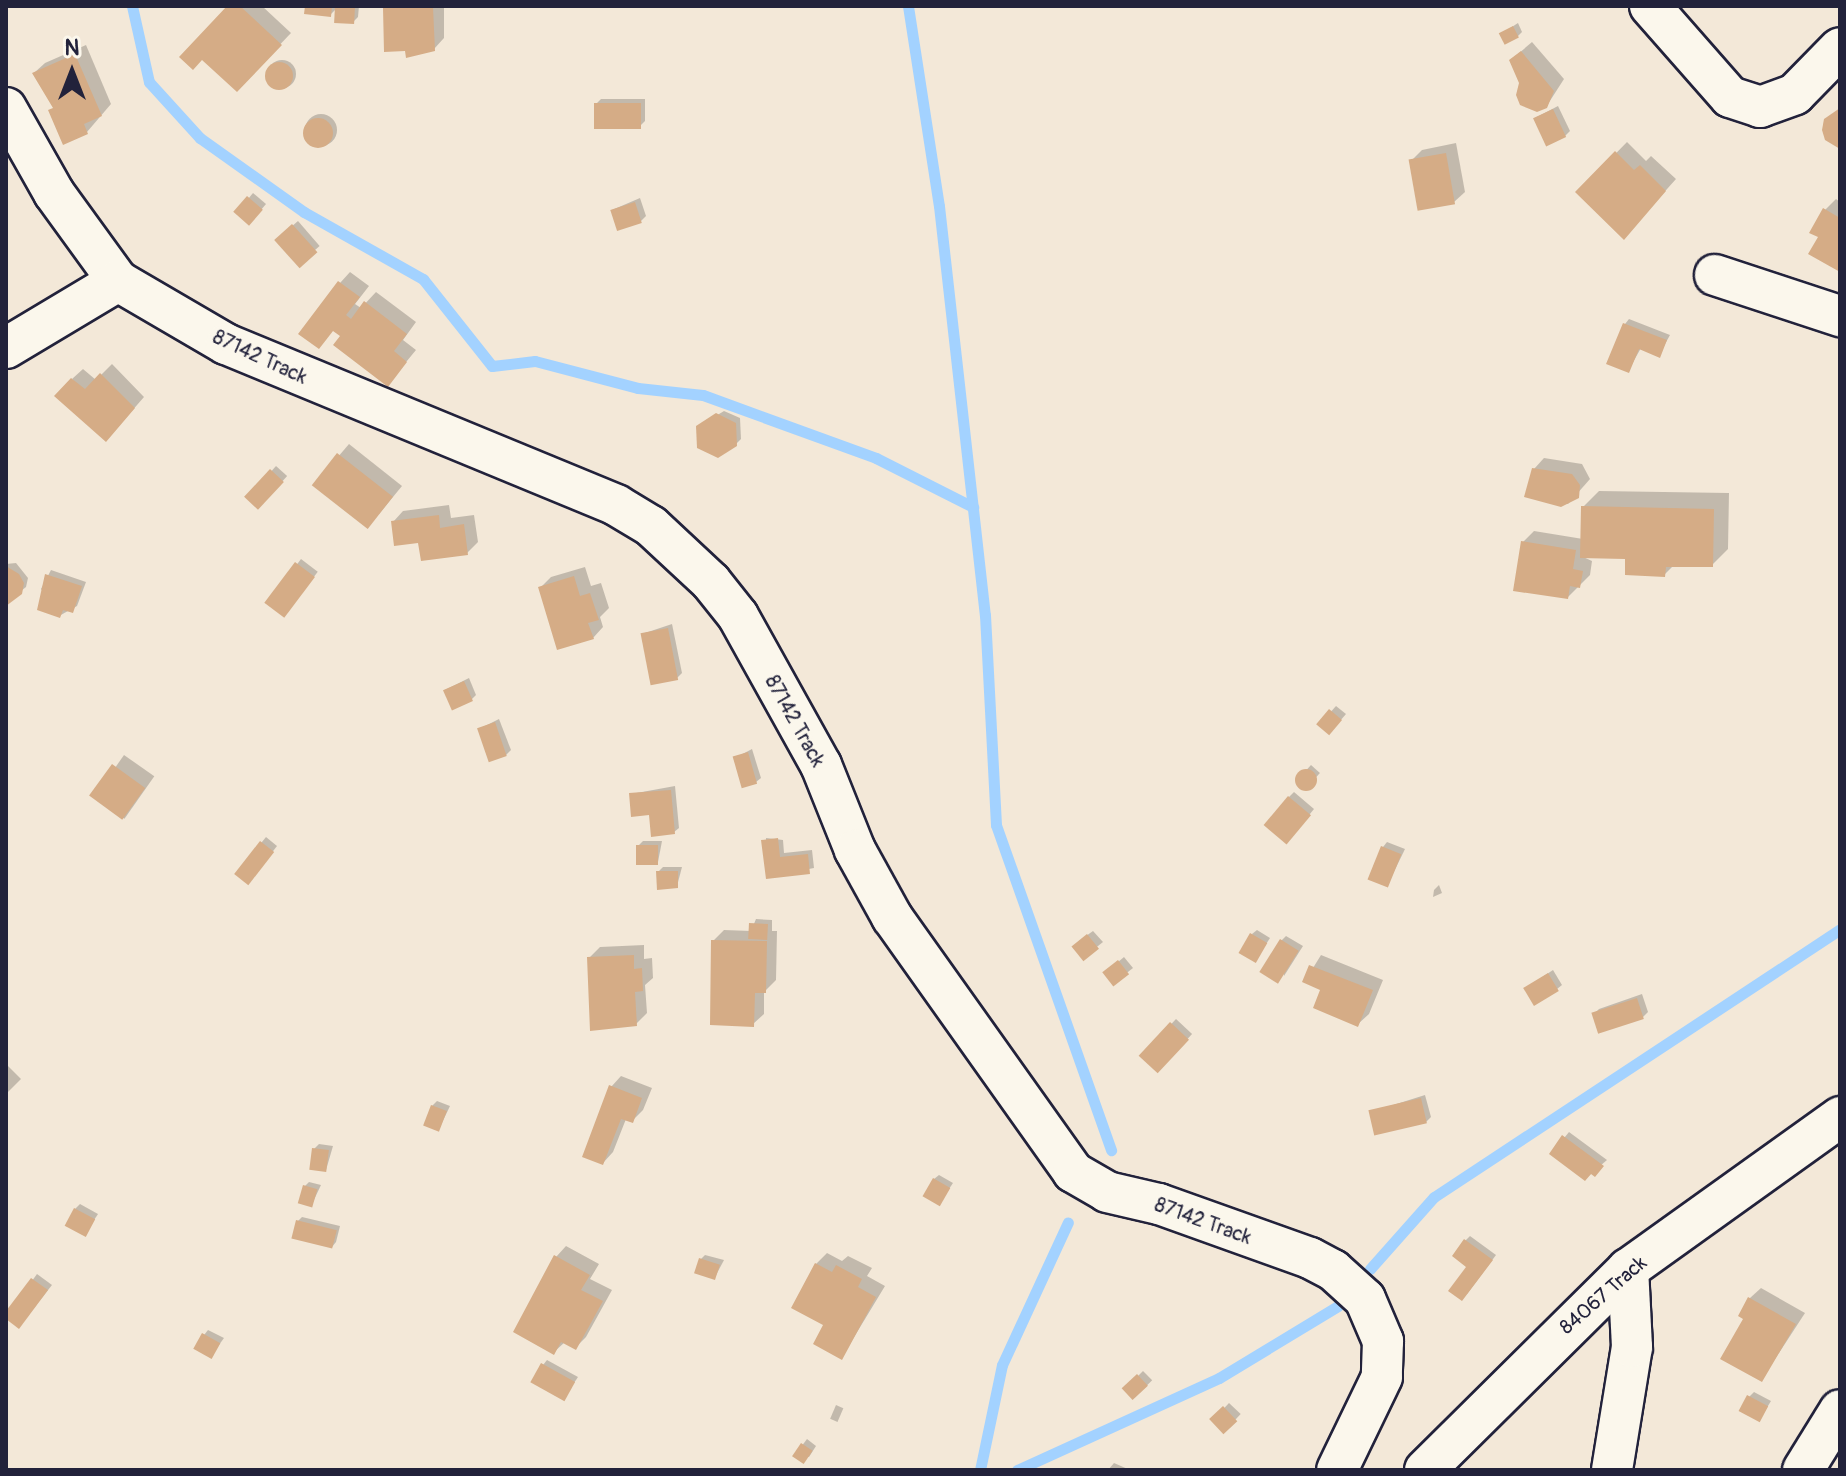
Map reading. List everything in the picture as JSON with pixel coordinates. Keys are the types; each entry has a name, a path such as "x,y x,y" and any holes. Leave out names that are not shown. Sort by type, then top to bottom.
{"street":[{"path":"1650,6 1730,97 1760,107 1795,94 1840,48"},
{"name":"87142 Track","path":"6,108 54,193 118,281 226,344 616,505 682,553 738,616 821,765 855,850 892,917 1073,1172 1107,1192 1159,1204 1310,1258 1333,1270 1365,1299 1383,1341 1382,1377 1337,1470"},
{"path":"1715,275 1840,316"},
{"path":"6,348 118,281"},
{"name":"84067 Track","path":"1425,1470 1628,1269 1840,1117"},
{"path":"1612,1470 1632,1347 1628,1269"},
{"path":"1803,1470 1840,1410"}],"building":[{"path":"227,6 240,6 282,45 237,92 202,60 193,70 179,57"},
{"path":"305,6 332,6 331,17 304,14"},
{"path":"335,6 355,7 354,24 334,23"},
{"path":"433,7 435,51 406,58 405,51 384,52 383,8"},
{"path":"1513,26 1519,38 1505,45 1499,33"},
{"path":"1521,51 1554,91 1547,108 1537,112 1520,105 1516,95 1519,83 1509,60"},
{"path":"75,54 102,116 84,124 88,134 63,145 48,110 53,108 32,73"},
{"path":"279,62 289,66 293,76 289,86 279,90 269,86 265,76 269,66"},
{"path":"594,103 641,103 641,129 594,129"},
{"path":"1840,108 1840,149 1825,140 1822,130 1824,119"},
{"path":"1553,109 1566,137 1546,146 1533,118"},
{"path":"318,118 329,122 333,133 329,144 318,148 307,144 303,133 307,122"},
{"path":"1615,151 1634,170 1640,165 1666,191 1624,240 1575,192"},
{"path":"1446,153 1455,204 1418,211 1409,160"},
{"path":"247,196 263,210 249,226 233,212"},
{"path":"635,202 642,223 617,231 610,210"},
{"path":"1823,208 1840,218 1840,272 1808,254 1818,237 1809,233"},
{"path":"292,224 317,252 300,268 274,240"},
{"path":"338,281 360,297 346,315 351,319 364,301 407,334 394,351 407,362 388,387 333,345 340,336 333,331 319,349 298,334"},
{"path":"1623,323 1667,340 1660,358 1639,349 1629,373 1606,364"},
{"path":"100,373 135,408 106,442 54,396 71,378 85,389"},
{"path":"716,413 736,423 737,446 718,458 697,448 696,426"},
{"path":"337,453 393,497 368,529 312,485"},
{"path":"1532,468 1572,474 1580,485 1579,498 1561,507 1524,497"},
{"path":"270,469 284,482 258,510 244,497"},
{"path":"1581,506 1714,509 1713,567 1666,567 1665,577 1625,575 1625,559 1580,558"},
{"path":"439,515 440,528 464,524 468,555 421,561 418,543 394,546 391,521"},
{"path":"1521,541 1576,550 1573,569 1583,571 1580,588 1570,586 1568,599 1513,591"},
{"path":"295,562 315,577 284,618 264,603"},
{"path":"6,566 19,574 24,583 22,594 6,606"},
{"path":"45,574 82,586 73,613 63,610 60,618 37,610"},
{"path":"574,576 580,596 590,593 599,620 588,623 594,639 557,650 538,587"},
{"path":"668,628 678,680 651,685 641,633"},
{"path":"464,681 473,701 452,710 443,690"},
{"path":"1329,709 1342,720 1329,735 1316,724"},
{"path":"495,722 507,756 489,762 477,728"},
{"path":"748,752 757,784 742,788 733,756"},
{"path":"112,764 145,788 122,820 89,796"},
{"path":"1302,769 1310,769 1317,780 1310,791 1302,791 1295,784 1295,776"},
{"path":"671,790 675,834 651,837 649,815 631,817 629,793"},
{"path":"1288,796 1311,815 1287,844 1264,825"},
{"path":"778,838 780,857 808,854 810,874 766,879 761,840"},
{"path":"260,841 274,852 248,885 234,874"},
{"path":"636,845 658,845 658,865 636,865"},
{"path":"1381,846 1401,854 1388,888 1368,879"},
{"path":"656,871 678,871 678,888 657,890"},
{"path":"749,923 768,924 767,940 748,939"},
{"path":"1250,933 1267,943 1256,963 1238,953"},
{"path":"1087,934 1099,949 1083,961 1071,947"},
{"path":"1280,939 1299,951 1278,984 1259,972"},
{"path":"711,940 767,941 766,993 755,993 754,1027 710,1025"},
{"path":"634,955 634,969 642,968 643,991 635,992 637,1026 590,1031 587,957"},
{"path":"1118,960 1129,974 1113,986 1102,972"},
{"path":"1309,965 1373,990 1358,1027 1313,1008 1320,990 1302,982"},
{"path":"1548,973 1559,991 1534,1006 1523,988"},
{"path":"1637,998 1644,1019 1598,1034 1591,1013"},
{"path":"1170,1022 1189,1040 1158,1073 1139,1056"},
{"path":"609,1085 642,1098 633,1123 621,1119 603,1165 582,1157"},
{"path":"1421,1098 1427,1123 1374,1135 1368,1110"},
{"path":"431,1105 447,1111 439,1132 423,1126"},
{"path":"1562,1135 1604,1166 1595,1177 1591,1174 1585,1181 1549,1154"},
{"path":"312,1148 329,1150 326,1172 309,1170"},
{"path":"933,1178 950,1188 940,1206 922,1196"},
{"path":"303,1185 317,1189 312,1207 298,1203"},
{"path":"74,1208 95,1219 86,1237 65,1226"},
{"path":"296,1220 337,1230 332,1249 291,1238"},
{"path":"1464,1239 1493,1260 1462,1301 1448,1291 1466,1267 1452,1256"},
{"path":"554,1255 590,1275 581,1290 603,1301 576,1350 561,1342 554,1355 513,1332"},
{"path":"699,1258 720,1265 715,1280 694,1273"},
{"path":"815,1263 832,1272 836,1265 862,1279 858,1287 876,1297 842,1360 813,1344 823,1325 791,1308"},
{"path":"31,1278 48,1290 19,1329 6,1319 6,1311"},
{"path":"1748,1297 1796,1324 1762,1382 1720,1359 1743,1319 1738,1316"},
{"path":"202,1333 220,1343 212,1359 193,1349"},
{"path":"541,1363 575,1382 564,1401 530,1382"},
{"path":"1137,1374 1148,1386 1133,1400 1122,1388"},
{"path":"1747,1395 1768,1406 1760,1422 1739,1411"},
{"path":"1223,1406 1237,1421 1223,1434 1209,1419"},
{"path":"801,1443 813,1451 804,1464 792,1456"}],"waterway":[{"path":"132,6 149,82 200,138 304,212 423,279 492,366 535,361 638,388 703,395 876,458 973,507"},
{"path":"908,6 939,206 985,615 996,825 1111,1150"},
{"path":"1370,1269 1434,1197 1840,929"},
{"path":"980,1470 1002,1365 1068,1222"},
{"path":"1017,1470 1219,1378 1338,1306"}]}
